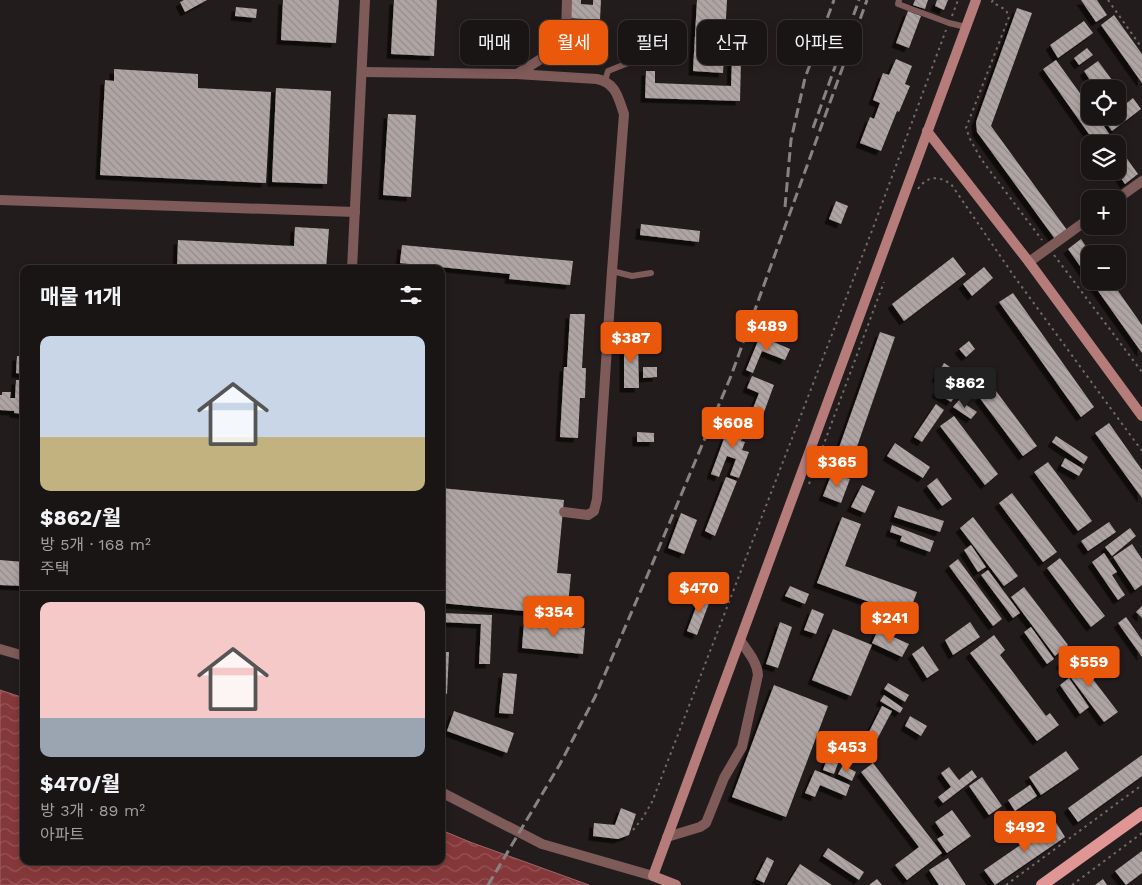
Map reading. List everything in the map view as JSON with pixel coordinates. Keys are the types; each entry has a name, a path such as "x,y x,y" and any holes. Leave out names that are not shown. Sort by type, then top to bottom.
{"main road":[{"path":"676,885 653,876 976,0"},
{"path":"927,131 1029,262 1142,416"},
{"path":"1042,885 1142,813"}],"street":[{"path":"352,265 365,0"},
{"path":"516,74 560,47 566,33 567,0"},
{"path":"363,72 516,74 597,79 605,80 616,90 624,114 597,499 594,511 588,515 564,512"},
{"path":"1126,193 1142,181"},
{"path":"0,200 355,212"},
{"path":"1029,262 1081,224"},
{"path":"668,837 700,827 706,823 724,778 742,747 758,675 753,659 740,640"},
{"path":"0,649 20,655"},
{"path":"445,794 542,844 653,876"}],"lane":[{"path":"899,0 898,4 949,23 966,27"},
{"path":"605,80 608,72 625,65"},
{"path":"612,271 632,276 651,273"}],"path":[{"path":"633,830 652,802 873,228 958,0"},
{"path":"993,0 992,2 1006,10 1009,17 966,128 970,139 981,159 1142,372"},
{"path":"1108,0 1142,48"},
{"path":"914,195 923,181 934,178 944,179 952,184 1016,278 1142,451"},
{"path":"807,491 886,274"},
{"path":"1006,885 1142,785"},
{"path":"1072,885 1142,833"}],"water":[{"path":"0,690 20,697 20,865 445,865 445,832 589,885 0,885"}],"building":[{"path":"184,0 207,0 185,12 180,2"},
{"path":"283,0 339,0 336,43 281,40"},
{"path":"394,0 437,0 434,56 391,54"},
{"path":"571,0 581,0 581,4 593,5 593,0 601,0 600,20 570,18"},
{"path":"697,0 727,0 726,20 697,20 697,65 723,65 723,73 693,71"},
{"path":"915,0 928,0 925,9 913,5"},
{"path":"937,0 948,0 944,10 935,6"},
{"path":"1081,0 1097,0 1107,15 1096,22"},
{"path":"236,7 257,9 256,18 235,16"},
{"path":"1017,8 1032,13 991,126 1067,230 1055,239 977,132 976,122"},
{"path":"908,11 921,16 909,48 896,43"},
{"path":"1114,15 1142,54 1142,83 1101,25"},
{"path":"1084,21 1093,33 1058,58 1050,45"},
{"path":"1087,48 1093,55 1079,65 1074,58"},
{"path":"896,59 912,66 905,84 910,86 899,112 897,111 881,151 860,143 870,117 874,119 880,103 873,100 883,73 889,75"},
{"path":"1056,60 1081,95 1081,123 1043,69"},
{"path":"1098,61 1112,80 1090,80 1084,71"},
{"path":"732,65 741,65 740,101 645,98 646,71 655,71 655,83 731,86"},
{"path":"114,69 198,74 198,88 271,92 266,183 100,175 105,80 114,81"},
{"path":"276,88 331,91 327,184 272,182"},
{"path":"1133,98 1141,109 1126,120 1126,104"},
{"path":"388,114 416,115 411,197 383,195"},
{"path":"1083,125 1103,125 1110,135 1090,135"},
{"path":"1108,125 1120,125 1112,131"},
{"path":"1126,157 1138,174 1125,184 1122,180 1126,180"},
{"path":"836,201 848,206 841,224 829,219"},
{"path":"641,224 700,231 699,242 640,235"},
{"path":"295,227 329,229 326,265 177,265 178,240 294,246"},
{"path":"1081,239 1085,245 1081,245 1081,267 1068,249"},
{"path":"402,245 573,261 570,285 509,279 510,274 445,268 445,265 400,263"},
{"path":"953,257 966,274 904,321 892,304"},
{"path":"984,267 993,278 972,296 963,284"},
{"path":"1097,290 1117,290 1142,325 1142,353"},
{"path":"1013,293 1094,407 1081,417 999,302"},
{"path":"570,314 585,314 582,368 586,368 585,398 580,398 578,438 560,437 564,367 567,367"},
{"path":"880,332 895,337 851,464 835,459"},
{"path":"760,336 790,349 785,360 762,351 753,373 746,370"},
{"path":"624,339 638,339 639,388 624,388"},
{"path":"969,341 975,349 966,357 959,349"},
{"path":"17,356 20,356 20,374 16,373"},
{"path":"944,363 967,378 959,391 936,377"},
{"path":"643,367 657,367 657,377 643,378"},
{"path":"752,376 774,385 760,423 749,419 759,393 747,388"},
{"path":"16,380 20,380 20,414 0,410 0,395 2,395 2,392 11,392 10,398 15,398"},
{"path":"940,386 956,395 951,402 936,393"},
{"path":"993,387 1037,446 1023,456 979,397"},
{"path":"959,400 977,412 971,419 953,407"},
{"path":"936,404 944,410 922,442 914,437"},
{"path":"954,416 998,474 985,485 940,426"},
{"path":"732,417 748,423 741,441 745,442 742,450 749,452 739,478 730,475 736,459 727,456 719,477 711,474"},
{"path":"1109,423 1142,470 1142,498 1095,433"},
{"path":"637,432 654,433 654,442 637,442"},
{"path":"1056,436 1088,457 1084,464 1052,442"},
{"path":"895,443 930,467 923,478 887,456"},
{"path":"1065,458 1083,469 1079,476 1061,466"},
{"path":"1048,462 1092,521 1078,531 1034,472"},
{"path":"832,473 850,479 841,503 823,496"},
{"path":"726,477 737,481 715,536 705,531"},
{"path":"937,478 952,499 942,506 927,486"},
{"path":"862,485 875,491 865,513 851,507"},
{"path":"445,488 564,500 557,573 571,574 567,615 445,603"},
{"path":"1012,493 1057,552 1043,562 999,503"},
{"path":"898,506 944,521 940,532 894,517"},
{"path":"681,513 697,520 684,554 668,548"},
{"path":"842,517 861,524 845,566 917,592 908,616 817,583"},
{"path":"973,517 1018,576 1004,586 960,528"},
{"path":"1109,522 1116,532 1088,551 1081,541"},
{"path":"892,525 934,541 930,552 900,541 902,536 890,532"},
{"path":"1130,528 1136,536 1112,556 1105,547"},
{"path":"1132,544 1142,559 1142,585 1135,590 1113,557"},
{"path":"971,545 986,567 978,572 964,550"},
{"path":"1104,553 1117,572 1112,575 1125,595 1118,600 1092,562"},
{"path":"1060,558 1105,616 1091,627 1047,568"},
{"path":"958,559 1002,619 993,626 949,566"},
{"path":"0,560 20,562 20,586 0,585"},
{"path":"988,570 1020,613 1013,618 981,575"},
{"path":"790,586 809,594 805,604 785,596"},
{"path":"1024,587 1068,645 1055,656 1011,597"},
{"path":"701,594 711,598 697,635 687,631"},
{"path":"1142,606 1142,618 1136,612"},
{"path":"812,609 824,614 816,634 804,630"},
{"path":"445,613 492,615 490,664 479,664 481,624 445,622"},
{"path":"1126,617 1142,640 1142,657 1118,623"},
{"path":"524,622 585,628 583,654 522,648"},
{"path":"780,622 792,627 778,668 766,664"},
{"path":"970,622 980,637 953,655 945,640"},
{"path":"1031,627 1054,659 1047,664 1024,632"},
{"path":"833,629 872,645 851,696 812,680"},
{"path":"878,630 909,644 902,657 872,643"},
{"path":"994,635 1005,650 1000,655 1046,716 1050,713 1059,725 1037,741 970,653"},
{"path":"923,646 939,670 927,678 912,654"},
{"path":"445,652 449,652 447,694 445,694"},
{"path":"1073,653 1118,712 1104,722 1060,663"},
{"path":"503,673 517,674 513,714 499,713"},
{"path":"1069,678 1089,707 1080,714 1060,685"},
{"path":"888,683 909,695 905,702 884,689"},
{"path":"774,685 828,706 786,817 732,797"},
{"path":"884,695 903,708 900,713 880,701"},
{"path":"882,706 892,711 872,749 863,744"},
{"path":"454,711 514,733 507,753 447,731"},
{"path":"910,716 927,726 921,736 905,726"},
{"path":"833,743 844,747 834,774 823,770"},
{"path":"1066,751 1079,769 1041,795 1029,777"},
{"path":"1142,755 1142,776 1078,822 1068,808"},
{"path":"873,763 942,853 907,880 895,865 919,847 861,772"},
{"path":"843,765 856,772 852,781 838,774"},
{"path":"949,767 959,780 972,770 977,777 943,803 938,797 951,787 941,773"},
{"path":"815,770 850,785 846,796 820,785 815,797 805,793"},
{"path":"982,777 1002,806 989,815 969,786"},
{"path":"1030,785 1037,796 1015,811 1008,800"},
{"path":"621,808 636,814 629,835 618,839 593,836 594,823 615,825"},
{"path":"952,810 971,836 947,853 937,839 944,835 935,822"},
{"path":"1055,821 1065,837 995,885 984,870"},
{"path":"828,848 864,872 859,880 823,856"},
{"path":"1142,851 1142,873 1126,885 1115,871"},
{"path":"767,857 774,861 764,883 756,879"},
{"path":"948,858 966,885 939,885 929,870"},
{"path":"800,864 832,885 787,885"},
{"path":"877,879 882,885 869,885"},
{"path":"1103,879 1107,885 1095,885"}],"railway":[{"path":"785,207 791,140 805,78 834,0"},
{"path":"813,128 859,0"},
{"path":"488,885 560,764 595,697 648,574 731,376 867,0"}]}
